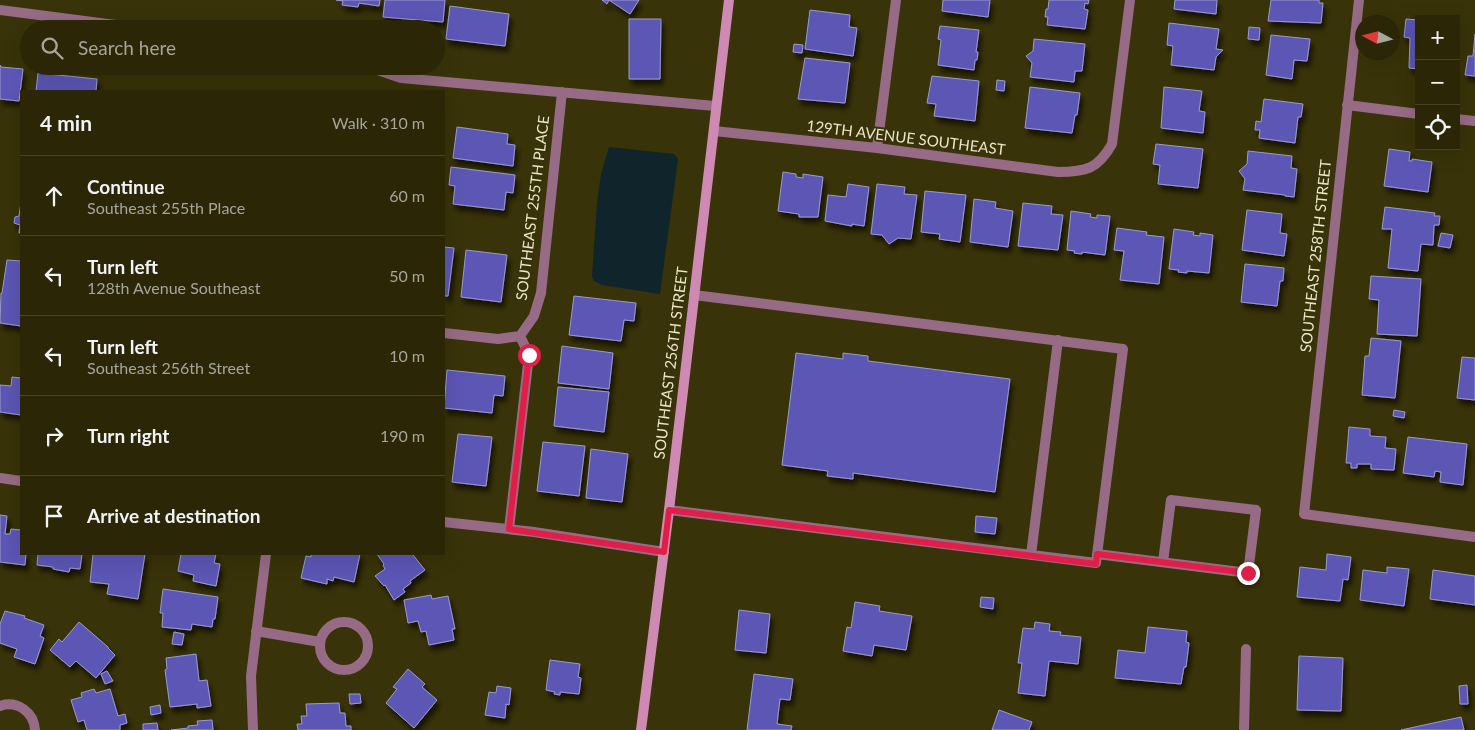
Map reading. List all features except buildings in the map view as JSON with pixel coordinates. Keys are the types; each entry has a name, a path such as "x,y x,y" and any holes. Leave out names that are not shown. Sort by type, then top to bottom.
{"main road":[{"name":"SOUTHEAST 256TH STREET","path":"641,730 664,552 714,131 715,106 729,0"}],"street":[{"path":"877,148 896,0"},
{"name":"129TH AVENUE SOUTHEAST","path":"714,131 877,148 1058,172 1078,172 1094,166 1104,157 1112,144 1130,0"},
{"name":"SOUTHEAST 258TH STREET","path":"1359,0 1304,514 1475,537"},
{"path":"0,10 77,20"},
{"path":"392,75 401,78 715,106"},
{"name":"SOUTHEAST 255TH PLACE","path":"520,336 534,316 541,293 562,92"},
{"path":"1347,105 1415,114"},
{"path":"1460,119 1475,121"},
{"path":"669,510 1096,564 1123,349 694,295"},
{"path":"445,333 498,339 520,336 529,355 509,529"},
{"path":"1031,556 1058,340"},
{"path":"0,478 20,481"},
{"path":"1097,554 1248,573 1256,510 1170,500 1163,562"},
{"path":"445,522 509,529 664,552"},
{"path":"253,730 251,676 266,555"},
{"path":"336,623 352,623 360,627 365,634 368,641 368,650 366,657 355,668 341,670 327,663 323,657 320,642 323,634 336,623"},
{"path":"256,631 320,642"},
{"path":"1244,730 1246,649"},
{"path":"0,706 13,705 21,707 28,712 32,719 34,730"}],"water":[{"path":"609,147 674,154 678,159 660,294 602,285 594,281 592,277 597,203 601,174"}],"route":[{"path":"529,355 509,529 664,552 669,510 1096,564 1097,554 1248,573"}]}
